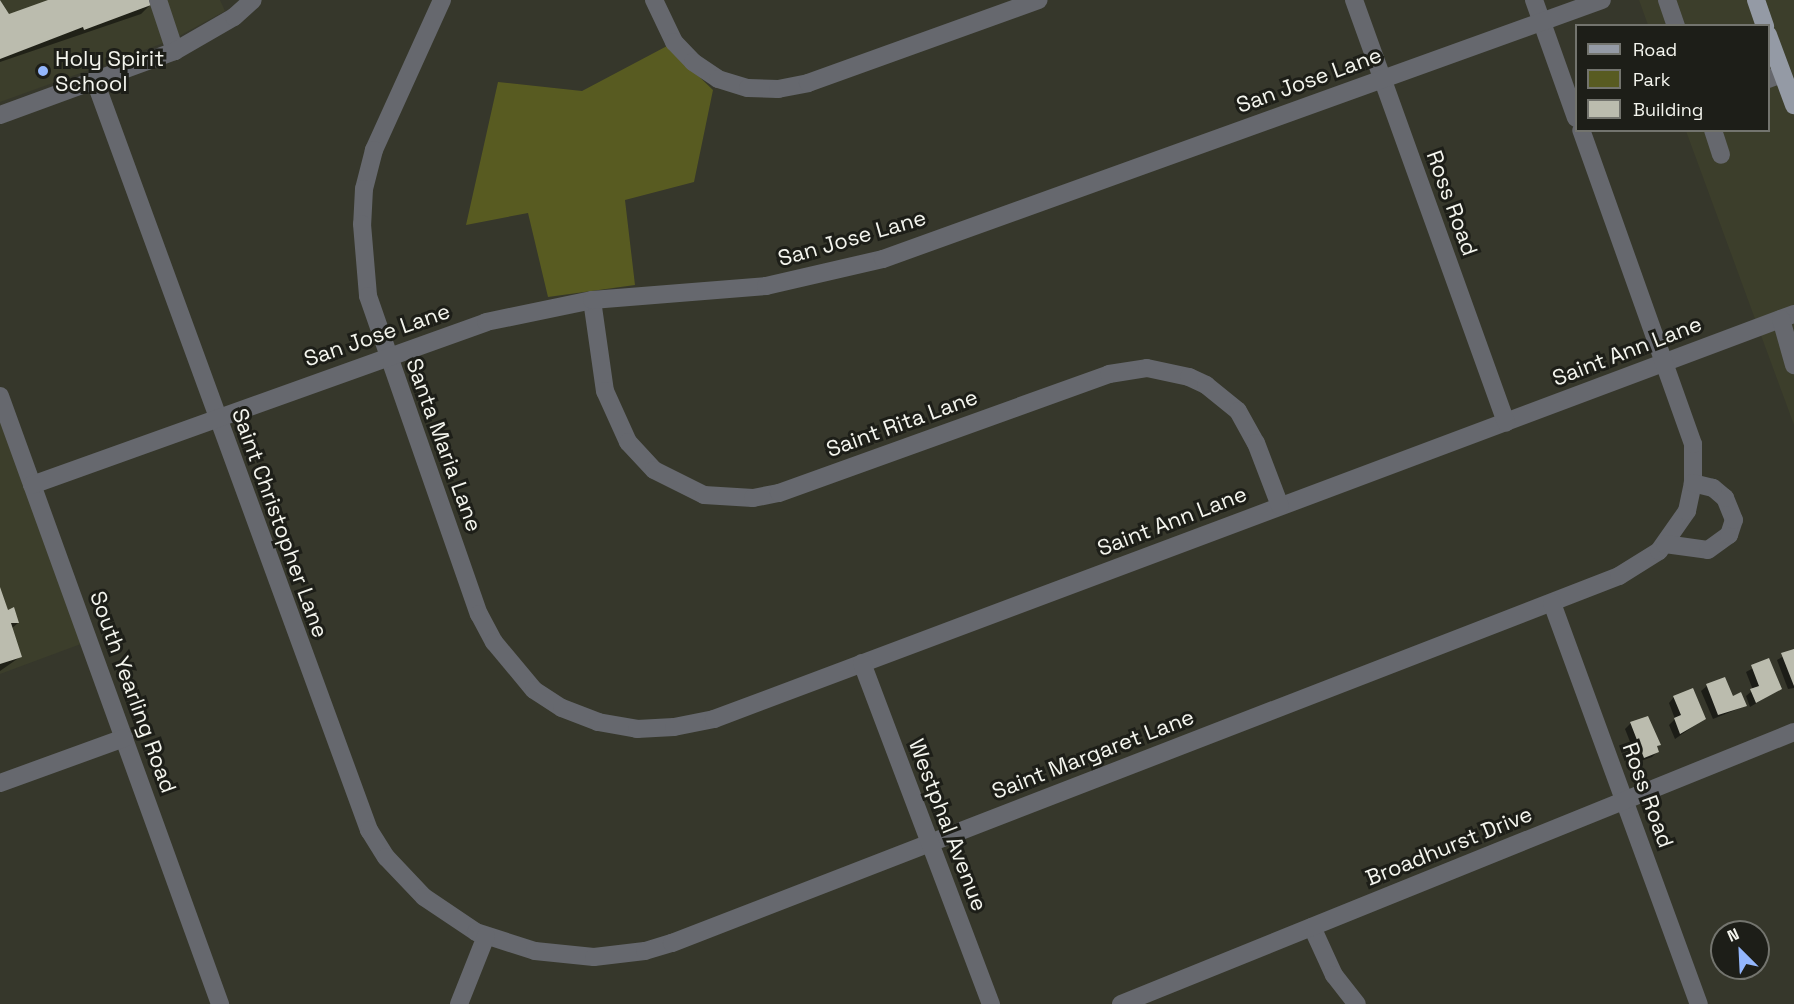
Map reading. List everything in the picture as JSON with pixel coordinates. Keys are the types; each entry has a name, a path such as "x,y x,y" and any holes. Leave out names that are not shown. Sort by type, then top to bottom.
{"main road":[{"path":"1756,0 1764,24"},
{"path":"1770,41 1775,76 1794,105"}],"street":[{"path":"158,0 175,51"},
{"path":"0,115 175,51 234,17 253,0"},
{"name":"Santa Maria Lane","path":"442,0 386,117 364,189 362,256 368,296 387,357 479,614 513,668 562,708"},
{"path":"654,0 675,42 693,62 718,79 748,88 777,89 808,83 1039,0"},
{"name":"Ross Road","path":"1354,0 1506,422"},
{"path":"1534,0 1575,115"},
{"name":"San Jose Lane","path":"32,485 486,322 592,300 766,286 873,261 1602,0"},
{"path":"1667,0 1675,24"},
{"name":"Saint Christopher Lane","path":"95,81 369,830 386,857 424,897 486,936"},
{"path":"1582,132 1666,362 1693,444 1693,483 1713,488 1725,498 1734,520 1729,535 1708,550 1665,544"},
{"path":"1714,132 1721,155"},
{"name":"Saint Rita Lane","path":"592,300 605,391 628,442 654,470 704,495 753,498 779,493 1109,374 1148,368 1189,377 1206,385 1238,411 1256,443 1280,506"},
{"path":"1788,316 1794,365"},
{"name":"Saint Ann Lane","path":"562,708 637,729 674,728 714,718 1788,316"},
{"name":"South Yearling Road","path":"0,396 220,1004"},
{"name":"Saint Margaret Lane","path":"486,936 560,956 616,956 645,951 1552,603 1631,570 1665,544 1687,511 1693,483"},
{"name":"Ross Road","path":"1552,603 1699,1004"},
{"name":"Westphal Avenue","path":"862,663 991,1004"},
{"name":"Broadhurst Drive","path":"1121,1004 1794,732"},
{"path":"0,783 124,738"},
{"path":"1312,927 1334,975 1357,1004"},
{"path":"459,1004 486,936"}],"shaded area":[{"name":"Holy Spirit School","path":"0,0 220,0 225,11 172,40 0,102"},
{"path":"1639,0 1794,0 1794,425 1686,132 1770,132 1770,24 1648,24"},
{"path":"0,396 89,641 0,674"}],"green space":[{"path":"667,46 713,90 694,182 625,200 635,285 548,297 528,213 466,225 498,82 582,91"}],"building":[{"path":"0,0 9,14 48,0 149,0 151,5 84,30 83,27 0,59"},
{"path":"0,587 8,610 14,607 19,623 11,623 22,657 0,664"},
{"path":"1794,649 1794,686 1781,653"},
{"path":"1769,658 1782,689 1756,703 1750,689 1759,686 1751,665"},
{"path":"1725,677 1733,696 1741,692 1747,706 1718,715 1706,684"},
{"path":"1693,688 1706,719 1680,734 1674,718 1681,715 1673,696"},
{"path":"1648,716 1661,745 1657,746 1659,752 1644,758 1630,722"}],"place":[{"name":"Holy Spirit School","path":"43,71"}]}
